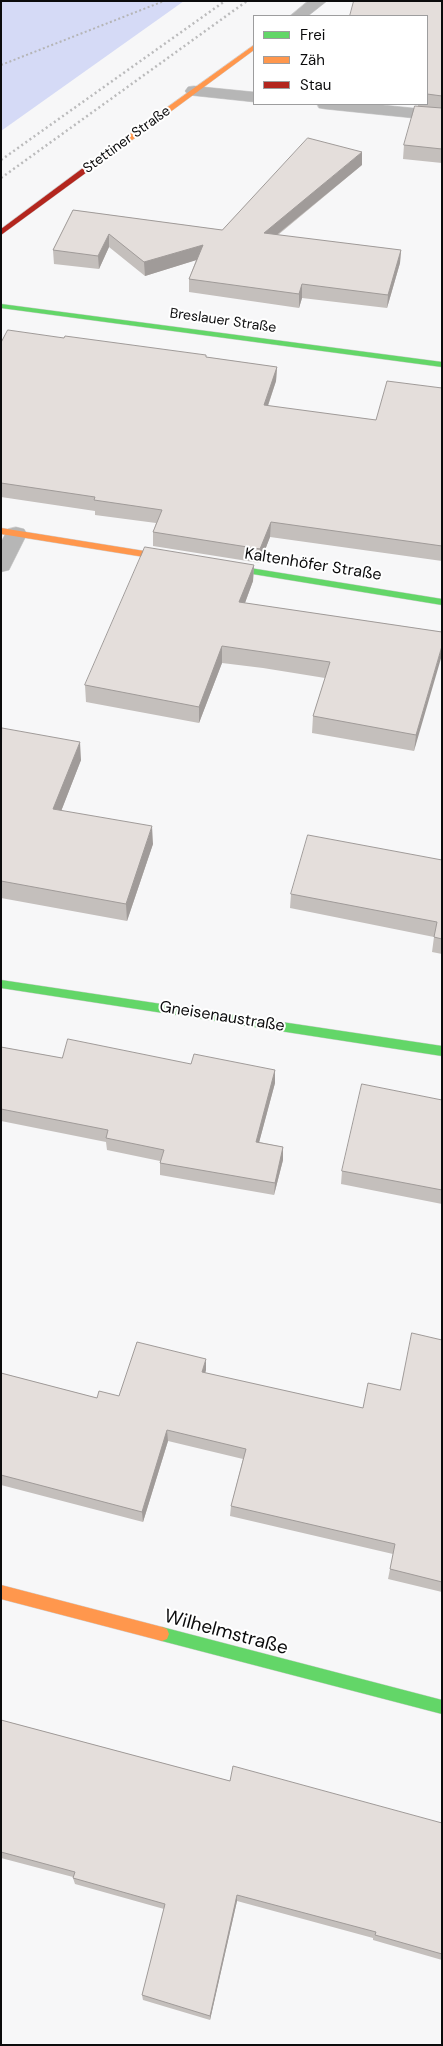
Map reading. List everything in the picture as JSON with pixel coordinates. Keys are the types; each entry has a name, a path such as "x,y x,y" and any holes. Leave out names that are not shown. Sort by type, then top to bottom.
{"street":[{"path":"299,15 319,1"},
{"name":"Stettiner Straße","path":"1,233 253,48"},
{"path":"194,91 253,97"},
{"path":"335,105 442,116"},
{"name":"Breslauer Straße","path":"1,306 442,365"},
{"path":"1,565 9,532"},
{"name":"Kaltenhöfer Straße","path":"9,532 442,602"},
{"name":"Gneisenaustraße","path":"1,984 442,1051"},
{"name":"Wilhelmstraße","path":"1,1592 442,1707"}],"path":[{"path":"1,65 164,1"}],"shaded area":[{"path":"1,1 184,1 1,131"}],"building":[{"path":"354,1 442,1 442,96 428,94 428,15 350,15"},
{"path":"415,106 442,108 442,149 404,145"},
{"path":"308,138 362,152 264,233 401,250 388,295 302,284 299,294 189,279 203,245 144,262 109,234 98,256 53,250 73,210 222,230"},
{"path":"8,330 206,355 206,357 277,367 264,405 376,420 387,381 442,388 442,546 271,522 260,549 153,532 162,510 94,500 95,497 1,483 1,343"},
{"path":"145,547 254,565 239,602 442,632 442,646 416,735 313,716 330,662 222,646 199,707 85,685"},
{"path":"2,728 80,742 53,809 152,826 126,904 1,881"},
{"path":"308,835 442,860 442,939 434,937 437,922 291,894"},
{"path":"68,1039 191,1064 194,1054 275,1070 256,1142 283,1147 275,1183 160,1163 164,1150 106,1138 108,1130 1,1109 1,1047 62,1058"},
{"path":"362,1084 442,1100 442,1190 342,1171"},
{"path":"412,1333 442,1340 442,1582 390,1569 395,1544 231,1506 246,1449 167,1430 142,1512 1,1475 1,1373 97,1398 99,1391 119,1396 137,1342 206,1359 202,1372 363,1408 368,1383 400,1390"},
{"path":"1,1720 230,1781 233,1766 442,1823 442,1954 375,1935 376,1932 237,1895 210,2016 142,1995 165,1904 73,1878 75,1872 1,1852"}],"railway":[{"path":"1,160 225,1"},
{"path":"1,178 247,1"}],"traffic: fast":[{"path":"1,306 442,365"},
{"path":"219,566 442,602"},
{"path":"1,984 442,1051"},
{"path":"162,1634 442,1707"}],"traffic: slow":[{"path":"94,164 253,48"},
{"path":"1,531 219,566"},
{"path":"1,1592 162,1634"}],"traffic: jam":[{"path":"1,233 94,164"}]}
